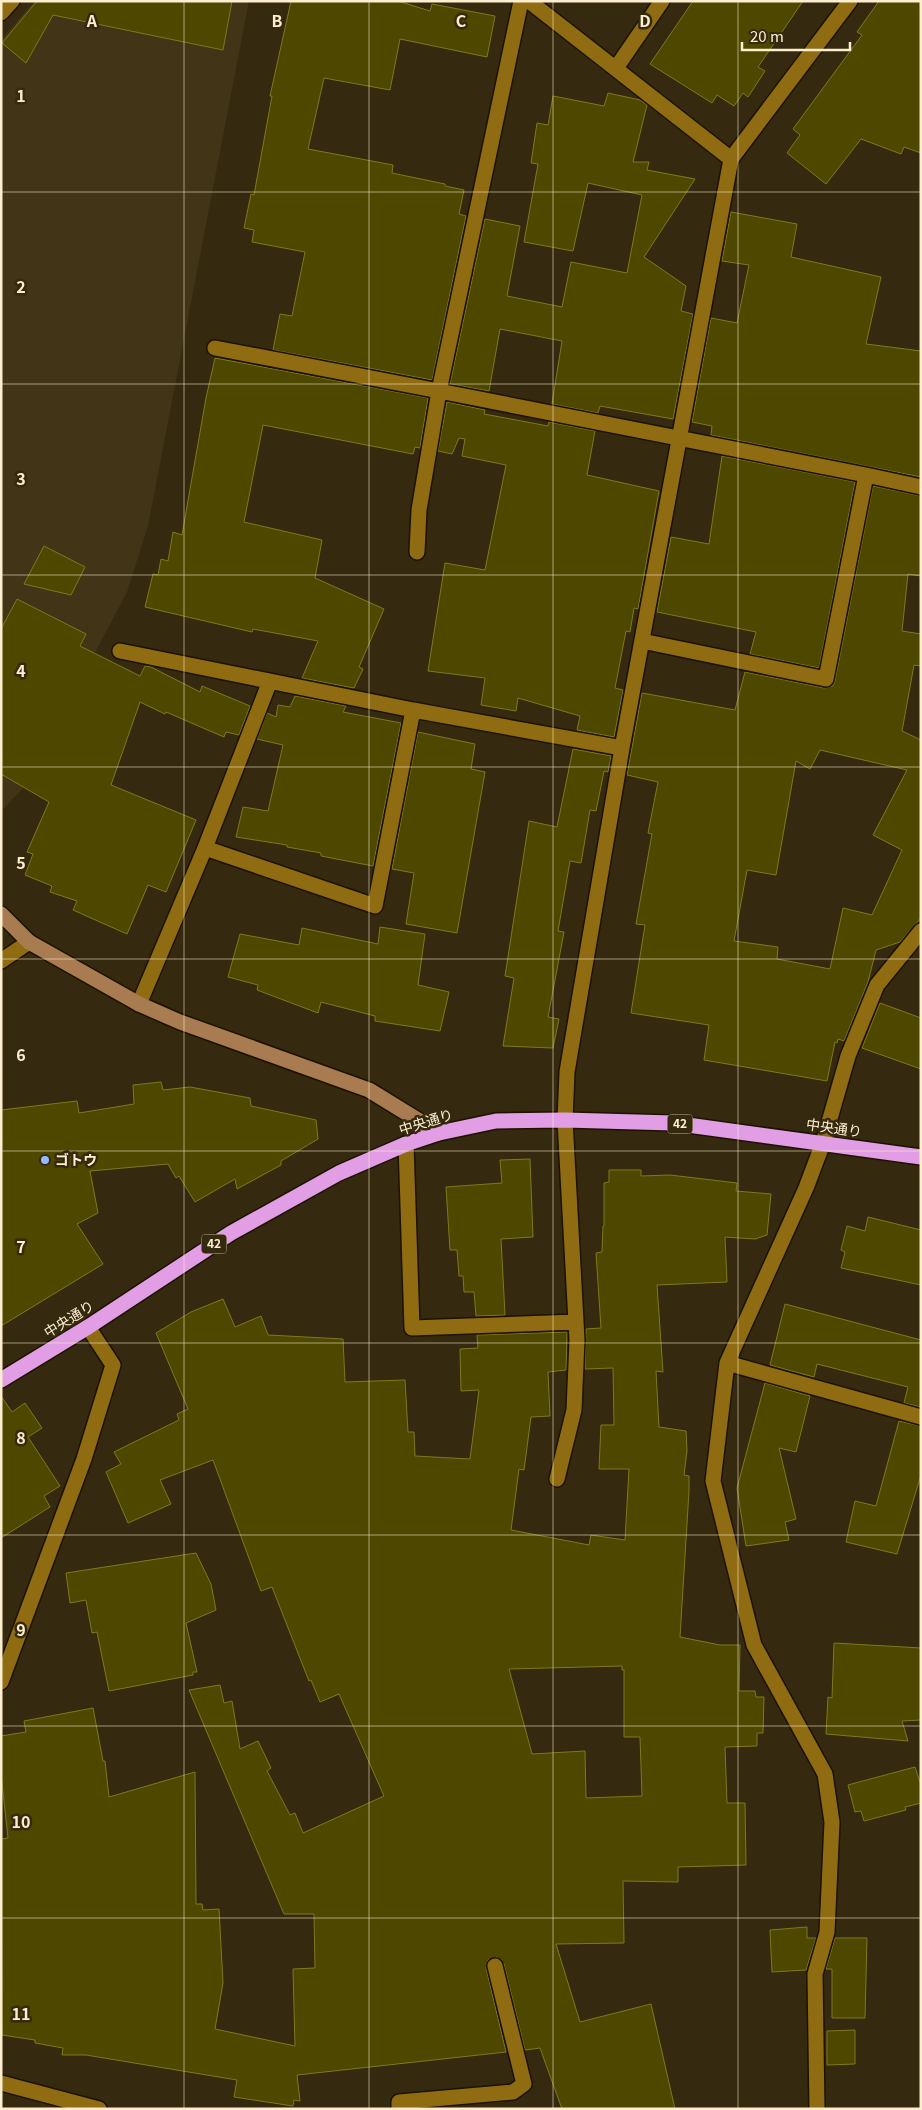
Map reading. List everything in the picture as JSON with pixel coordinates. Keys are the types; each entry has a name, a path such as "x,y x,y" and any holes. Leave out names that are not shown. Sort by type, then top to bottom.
{"highway":[{"name":"中央通り","path":"1,1380 88,1327 231,1233 339,1173 406,1144 439,1133 496,1121 565,1120 673,1123 921,1157"}],"street":[{"path":"1,12 12,1"},
{"path":"416,552 419,510 439,391 521,1"},
{"path":"529,1 731,159"},
{"path":"616,68 662,1"},
{"path":"557,1479 574,1410 576,1322 565,1120 567,1072 622,748 731,159 850,1"},
{"path":"215,348 680,438 921,487"},
{"path":"642,641 826,678 866,475"},
{"path":"120,652 413,710 622,748"},
{"path":"139,1004 205,848 270,681"},
{"path":"205,848 375,906 413,710"},
{"path":"1,914 29,942 139,1004 180,1022 369,1090 439,1133"},
{"path":"817,2109 815,1974 827,1932 832,1822 825,1774 754,1645 713,1482 727,1363 806,1188 823,1143 848,1056 877,985 921,931"},
{"path":"1,961 29,942"},
{"path":"406,1144 412,1328 576,1322"},
{"path":"1,1682 84,1459 112,1365 88,1327"},
{"path":"727,1363 921,1417"},
{"path":"399,2109 398,2102 513,2092 524,2084 495,1966"},
{"path":"1,2083 99,2109"}],"shaded area":[{"path":"34,1 249,1 148,526 127,592 24,787 1,811 1,40"}],"building":[{"path":"37,1 232,1 223,50 53,15 26,63 2,43"},
{"path":"291,1 398,1 430,11 432,4 495,16 487,57 400,39 390,90 324,78 308,149 393,165 392,173 464,190 459,214 466,216 432,380 273,350 280,314 292,316 305,252 252,242 254,230 244,228 251,194 254,195 272,96 270,96"},
{"path":"693,1 803,1 758,67 765,71 748,97 743,93 734,106 717,95 712,103 650,64"},
{"path":"879,1 921,1 921,153 904,147 901,154 861,139 826,184 787,153 800,135 793,129 862,35 857,32"},
{"path":"608,93 640,100 647,105 633,162 649,162 647,170 695,179 644,257 686,286 681,311 693,314 673,419 600,406 598,413 552,404 562,341 500,329 489,391 450,384 485,219 520,226 507,296 562,307 571,262 627,273 642,195 588,183 573,251 524,242 538,164 531,163 537,123 548,125 553,96 604,106"},
{"path":"731,212 797,224 791,257 881,277 866,344 921,351 921,477 711,435 712,426 692,422 711,318 737,323 749,265 722,261"},
{"path":"215,358 428,398 420,448 415,447 413,454 263,425 244,522 322,540 315,578 384,609 359,667 363,669 354,688 302,678 318,641 253,629 252,632 145,607 153,574 158,575 161,559 168,561 173,532 182,535 206,398"},
{"path":"447,402 485,410 484,414 548,426 549,422 595,431 587,475 659,491 638,609 634,608 630,632 626,631 615,688 623,690 614,737 577,730 580,716 518,698 516,711 481,705 485,678 428,671 445,563 485,570 506,465 462,456 465,439 459,438 452,454 438,451"},
{"path":"722,456 855,482 819,668 750,654 756,632 657,612 671,537 709,544"},
{"path":"873,486 921,496 921,576 908,574 902,631 921,634 921,666 914,665 902,731 921,740 921,918 900,942 876,950 868,982 844,1041 838,1039 837,1043 835,1042 827,1081 704,1060 709,1025 631,1013 645,925 636,924 652,834 648,833 658,782 627,775 642,693 735,710 745,672 824,688 833,686","holes":["820,750 907,770 873,835 902,850 872,915 843,908 830,969 777,959 778,947 734,941 747,870 776,875 796,761 810,769"]},
{"path":"44,546 85,567 71,595 24,584"},
{"path":"17,599 86,634 80,646 140,676 145,666 151,667 200,692 202,686 250,706 239,735 226,732 224,737 140,702 111,785 196,820 166,892 148,885 127,934 73,910 77,901 50,892 52,886 25,875 33,854 27,852 49,802 1,774 1,629"},
{"path":"295,696 346,706 343,712 401,723 373,866 321,856 321,853 287,847 287,845 236,837 243,807 268,811 283,745 257,739 267,713 276,717 278,705 290,707"},
{"path":"418,732 475,744 471,769 485,772 457,933 406,924 414,873 392,869"},
{"path":"573,749 611,756 608,772 604,771 596,811 590,810 581,863 570,861 558,931 564,932 548,1017 559,1019 553,1048 503,1046 514,978 505,976 529,821 557,827"},
{"path":"380,927 425,934 418,985 449,992 440,1031 375,1021 375,1016 321,1002 318,1013 257,990 258,985 228,977 240,934 299,945 302,928 378,944"},
{"path":"880,1003 921,1018 921,1069 862,1048"},
{"path":"161,1082 163,1090 190,1087 250,1098 251,1106 316,1120 318,1139 281,1161 281,1165 237,1189 235,1179 195,1202 179,1176 176,1178 168,1164 90,1171 98,1213 77,1224 103,1264 1,1326 1,1110 77,1101 79,1113 134,1104 133,1085"},
{"path":"530,1159 533,1237 501,1239 505,1315 476,1316 474,1292 464,1292 463,1276 459,1276 457,1250 450,1250 446,1187 502,1183 500,1160"},
{"path":"609,1170 641,1170 641,1176 670,1175 737,1183 736,1191 771,1194 767,1235 755,1239 725,1237 727,1282 657,1285 663,1372 656,1371 659,1427 686,1431 687,1451 684,1475 689,1476 680,1637 720,1645 740,1645 739,1691 755,1691 756,1697 764,1697 763,1733 757,1733 757,1746 725,1747 727,1803 745,1803 746,1865 678,1867 678,1882 623,1881 624,1943 556,1944 580,2022 651,2004 675,2109 562,2109 540,2048 525,2050 504,1964 497,1957 488,1960 486,1968 506,2052 297,2075 300,2101 294,2100 293,2106 234,2097 237,2080 86,2055 62,2055 63,2048 35,2043 35,2040 2,2035 1,1839 8,1838 1,1774 1,1736 26,1732 24,1721 93,1708 103,1761 105,1761 109,1797 195,1772 196,1904 202,1904 203,1910 219,1909 223,1983 215,2029 295,2046 293,1969 315,1968 314,1914 284,1914 189,1690 220,1685 224,1703 232,1701 240,1749 258,1741 271,1768 267,1771 290,1815 295,1813 303,1833 384,1796 339,1694 320,1702 311,1680 309,1681 272,1587 261,1591 213,1460 160,1480 171,1504 128,1523 106,1472 121,1464 114,1452 179,1420 177,1414 188,1409 156,1333 191,1312 223,1299 235,1327 261,1316 268,1335 343,1339 345,1382 405,1380 408,1432 414,1432 415,1456 470,1459 479,1390 461,1391 460,1349 478,1348 477,1335 567,1332 566,1370 548,1372 550,1416 531,1417 524,1470 519,1469 511,1530 589,1545 591,1535 625,1540 629,1469 599,1469 601,1425 614,1425 613,1368 585,1369 586,1329 601,1328 596,1253 602,1252 604,1183 609,1182","holes":["622,1666 622,1670 624,1670 624,1737 640,1737 642,1796 586,1798 585,1751 532,1754 509,1669"]},
{"path":"868,1217 921,1230 921,1285 841,1268 845,1252 841,1250 847,1226 865,1231"},
{"path":"785,1304 921,1340 921,1407 904,1403 908,1387 817,1364 814,1377 770,1365"},
{"path":"765,1383 810,1396 796,1452 779,1448 796,1519 785,1522 789,1540 746,1546 737,1488"},
{"path":"1,1396 12,1412 25,1403 42,1428 28,1437 60,1486 44,1496 50,1507 1,1538"},
{"path":"899,1421 921,1426 921,1475 897,1554 846,1542 855,1501 876,1506"},
{"path":"196,1553 211,1584 216,1610 186,1623 197,1672 193,1672 193,1675 109,1691 97,1632 92,1633 86,1600 70,1603 66,1573"},
{"path":"834,1643 921,1648 921,1720 902,1721 908,1741 826,1734 828,1697 832,1698"},
{"path":"915,1767 921,1785 921,1803 905,1807 906,1810 864,1821 861,1811 855,1812 848,1785"},
{"path":"807,1927 807,1938 816,1938 806,1970 772,1972 770,1930"},
{"path":"835,1938 867,1938 865,2018 832,2018 832,1969 826,1969"},
{"path":"855,2030 855,2064 827,2065 827,2031"}],"place":[{"name":"ゴトウ","path":"45,1160"}]}
